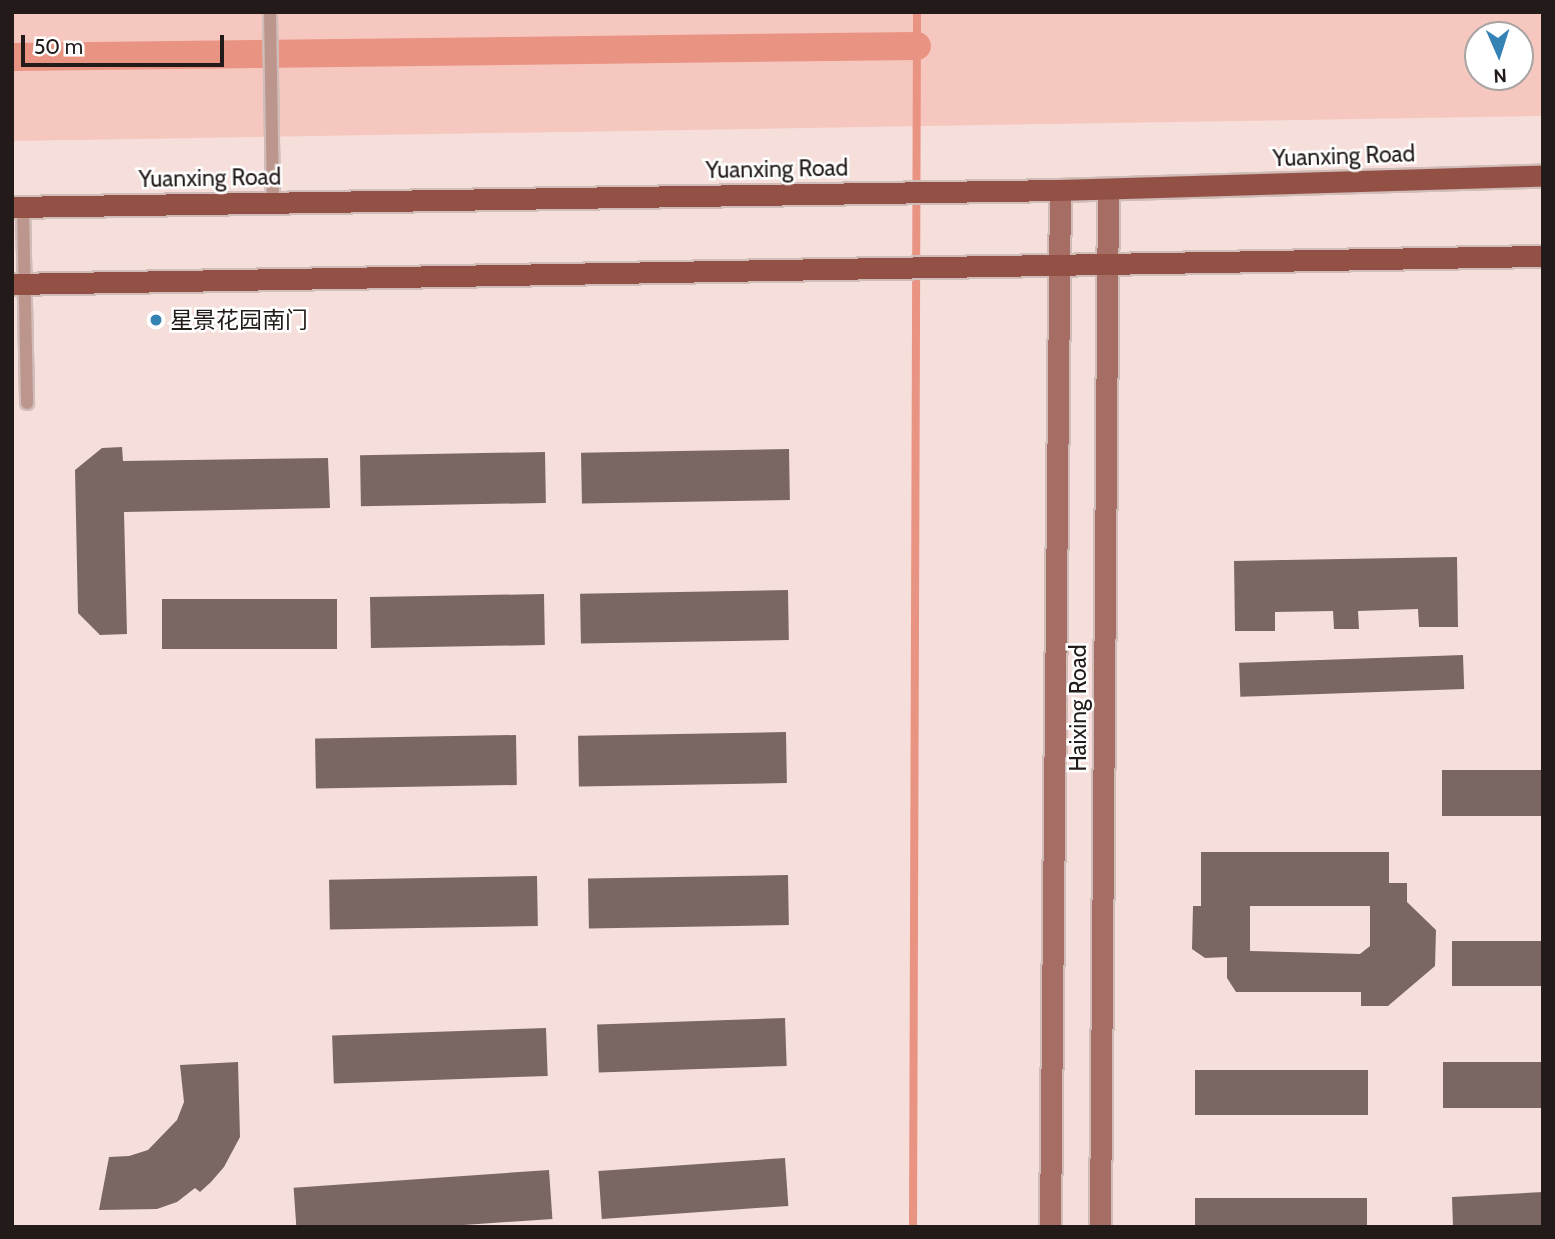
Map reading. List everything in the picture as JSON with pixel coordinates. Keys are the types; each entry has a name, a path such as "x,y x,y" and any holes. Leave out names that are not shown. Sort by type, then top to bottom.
{"main road":[{"name":"Yuanxing Road","path":"17,207 1060,190 1543,176"},
{"name":"Haixing Road","path":"1100,1227 1108,189"},
{"name":"Haixing Road","path":"1051,1227 1060,190"},
{"path":"18,284 1543,256"}],"lane":[{"path":"270,12 273,203"},
{"path":"17,207 18,284 27,403"}],"shaded area":[{"path":"12,12 1543,12 1543,116 12,141"}],"building":[{"path":"122,447 123,461 328,458 330,508 124,512 127,634 100,635 78,613 75,470 102,448"},
{"path":"789,449 790,500 582,504 581,453"},
{"path":"545,452 546,503 361,506 360,455"},
{"path":"1457,557 1458,627 1419,627 1418,609 1358,611 1359,629 1334,629 1333,611 1275,612 1275,631 1235,631 1234,561"},
{"path":"788,590 789,640 581,644 580,594"},
{"path":"544,594 545,645 371,648 370,597"},
{"path":"162,599 337,599 337,649 162,649"},
{"path":"1463,655 1464,689 1240,697 1239,663"},
{"path":"786,732 787,783 579,787 578,736"},
{"path":"516,735 517,785 316,789 315,739"},
{"path":"1442,770 1543,770 1543,816 1442,816"},
{"path":"1201,852 1389,852 1389,883 1407,883 1407,902 1436,930 1435,966 1388,1006 1361,1006 1361,992 1236,992 1227,978 1227,957 1205,958 1192,949 1193,906 1201,906","holes":["1250,906 1370,906 1370,946 1360,954 1250,951"]},
{"path":"788,875 789,925 589,928 588,878"},
{"path":"537,876 538,926 330,930 329,880"},
{"path":"1452,941 1543,941 1543,986 1452,986"},
{"path":"785,1018 787,1066 599,1073 597,1025"},
{"path":"546,1028 548,1076 334,1083 332,1035"},
{"path":"238,1062 240,1137 224,1167 211,1182 200,1192 195,1188 177,1202 157,1209 99,1210 109,1157 129,1156 148,1150 177,1120 184,1102 180,1065"},
{"path":"1443,1062 1543,1062 1543,1108 1443,1108"},
{"path":"1195,1070 1368,1070 1368,1115 1195,1115"},
{"path":"785,1158 788,1206 602,1219 598,1171"},
{"path":"549,1170 552,1219 436,1227 296,1227 294,1188"},
{"path":"1543,1192 1543,1227 1453,1227 1452,1197"},
{"path":"1195,1198 1367,1198 1367,1227 1195,1227"}],"waterway":[{"path":"913,1227 917,12"},
{"path":"12,57 917,46"}],"place":[{"name":"星景花园南门","path":"156,320"}]}
